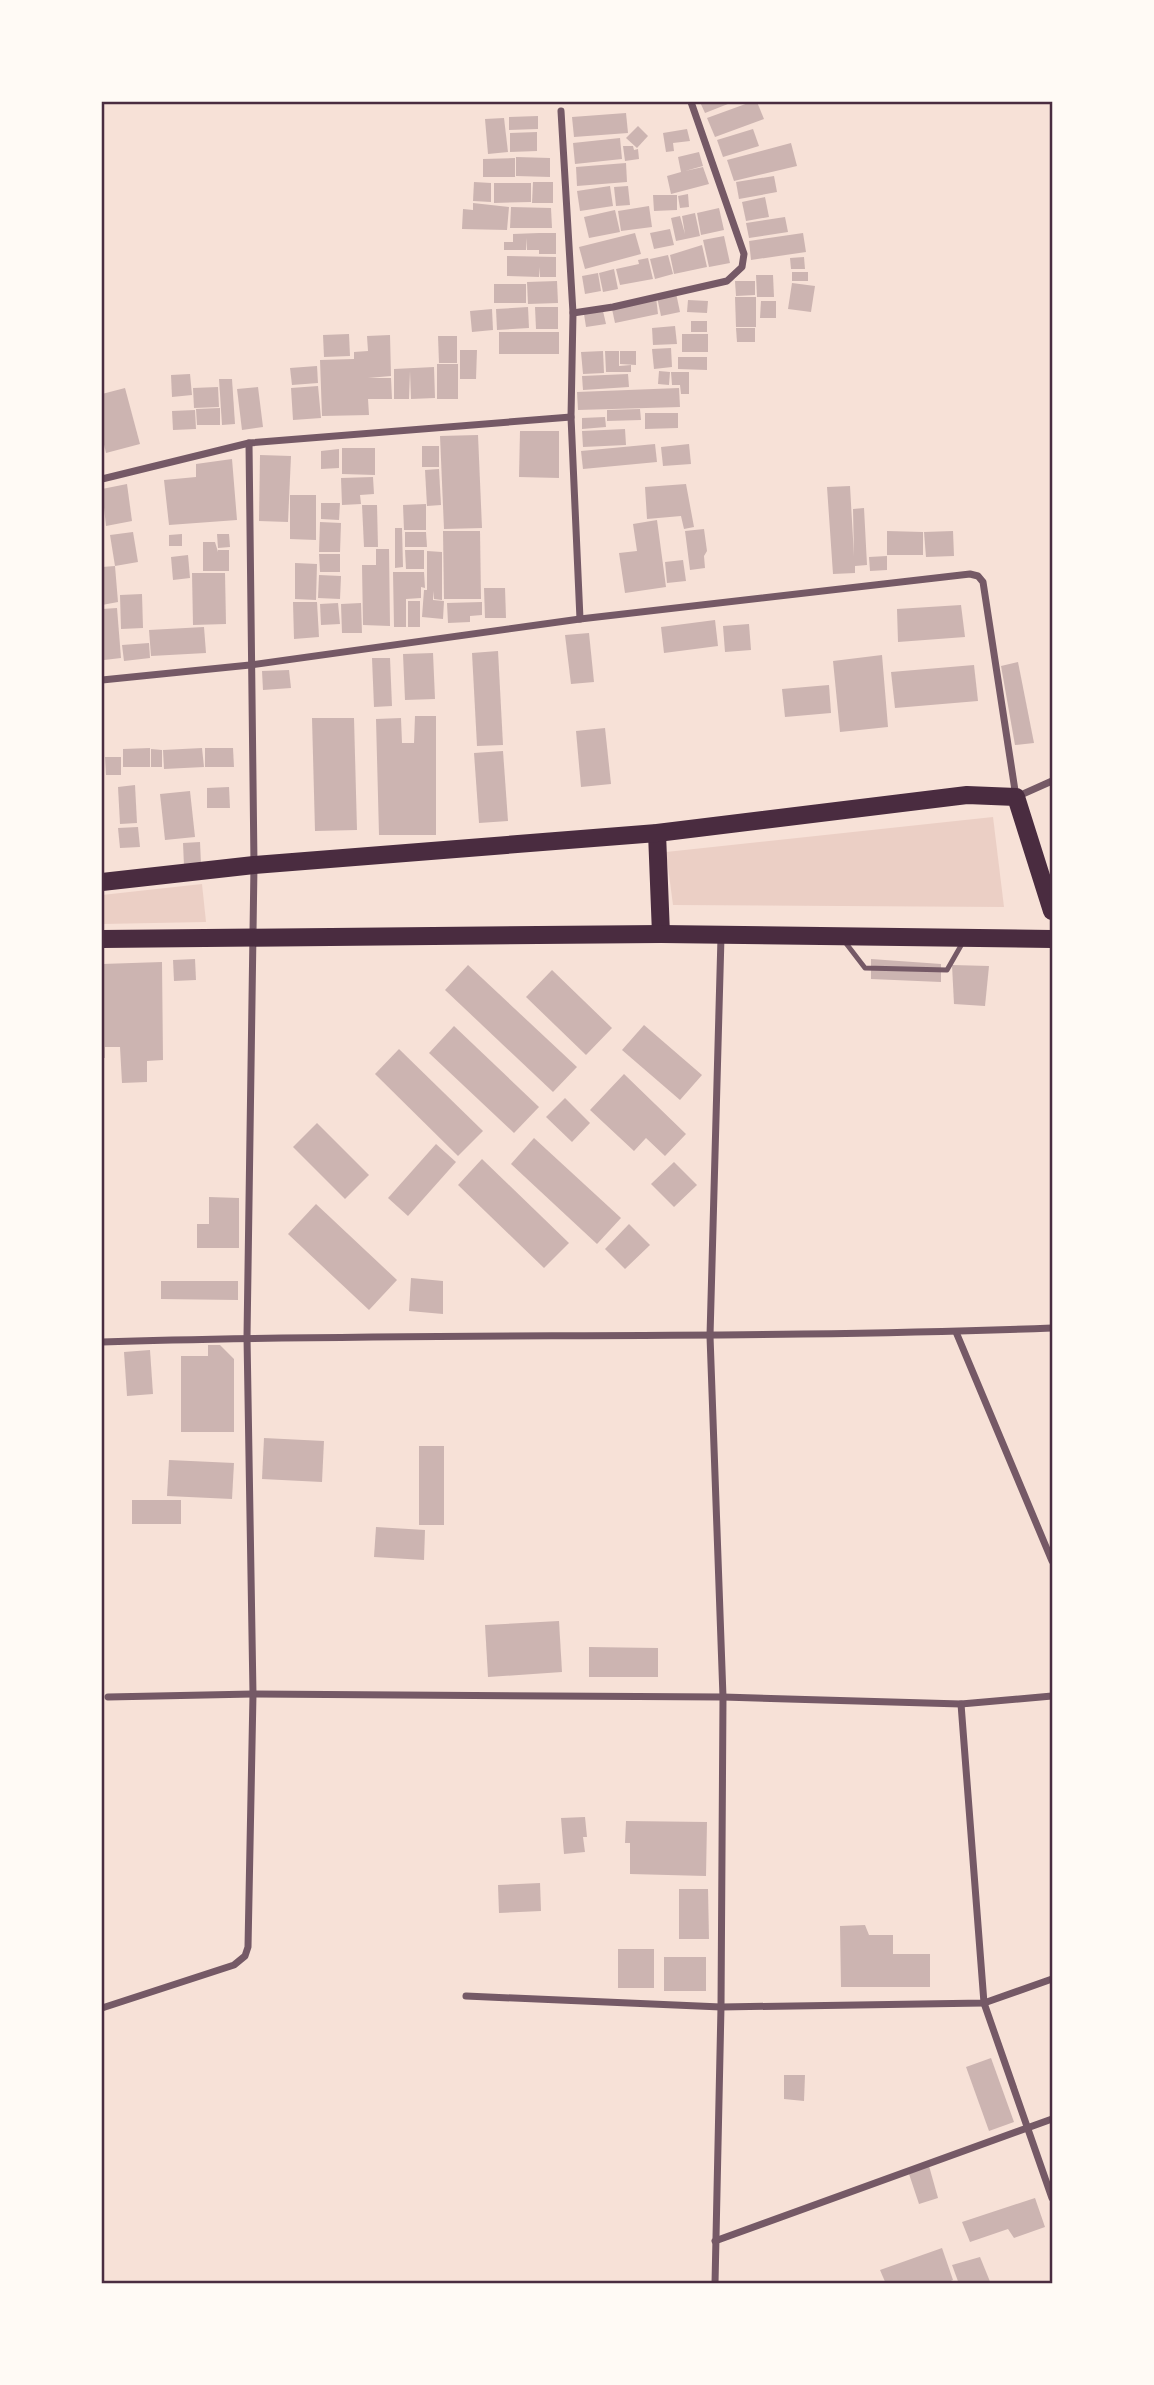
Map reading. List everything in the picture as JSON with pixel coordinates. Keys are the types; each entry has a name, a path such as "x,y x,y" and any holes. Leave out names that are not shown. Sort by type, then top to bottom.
{"main road":[{"path":"102,882 254,865 657,833 967,795 1016,797 1052,911"},
{"path":"657,833 661,934"},
{"path":"102,939 661,934 1052,939"}],"street":[{"path":"573,313 613,307 727,281 742,267 744,254 691,102"},
{"path":"561,111 573,313 571,417 580,619"},
{"path":"102,479 249,443 571,417"},
{"path":"102,2008 234,1965 245,1956 248,1947 253,1694 247,1337 254,865 249,443"},
{"path":"102,680 250,665 580,619 970,573 983,582 1016,797 1052,781"},
{"path":"715,2284 721,2007 723,1697 710,1336 721,935"},
{"path":"102,1342 247,1337 710,1336 1052,1328"},
{"path":"956,1332 1052,1561"},
{"path":"108,1697 253,1694 723,1697 961,1704 1052,1696"},
{"path":"961,1704 984,2003 1052,2198"},
{"path":"466,1996 721,2007 984,2003 1052,1979"},
{"path":"715,2241 1052,2119"}],"lane":[{"path":"841,936 864,968 947,970 966,938"}],"shaded area":[{"path":"993,817 1004,907 673,905 666,852"},
{"path":"202,884 206,922 102,924 102,895"}],"building":[{"path":"700,102 733,102 705,113"},
{"path":"757,102 764,119 715,137 707,118"},
{"path":"626,113 628,133 574,137 572,117"},
{"path":"538,116 538,129 509,130 509,117"},
{"path":"504,118 508,152 488,154 485,119"},
{"path":"638,126 648,136 637,148 626,138"},
{"path":"687,129 690,141 673,143 674,151 666,152 663,133"},
{"path":"753,129 759,146 723,157 717,140"},
{"path":"537,132 537,151 510,152 510,133"},
{"path":"620,138 622,159 575,164 573,143"},
{"path":"791,143 797,166 734,181 727,160"},
{"path":"623,146 638,149 639,159 625,161"},
{"path":"699,152 703,166 685,171 703,167 709,184 671,194 667,176 681,172 678,157"},
{"path":"516,157 550,158 550,177 516,176"},
{"path":"515,158 515,177 483,177 483,159"},
{"path":"626,163 627,182 577,186 576,167"},
{"path":"774,176 777,192 739,199 736,182"},
{"path":"474,182 491,183 491,202 473,201"},
{"path":"533,182 553,182 553,203 532,203"},
{"path":"494,183 531,183 531,202 494,203"},
{"path":"610,186 613,206 580,211 577,191"},
{"path":"628,186 630,205 616,206 614,187"},
{"path":"688,194 689,207 680,208 678,196"},
{"path":"653,195 677,195 677,210 654,211"},
{"path":"765,197 769,217 746,221 742,202"},
{"path":"473,203 509,207 507,230 462,229 463,209 473,210"},
{"path":"649,206 652,227 621,231 618,211"},
{"path":"511,207 551,208 552,228 510,228"},
{"path":"719,208 724,230 701,235 697,213"},
{"path":"615,210 620,232 589,238 584,217"},
{"path":"695,213 700,236 676,241 671,218 680,216 685,234 682,216"},
{"path":"785,217 788,232 749,238 746,223"},
{"path":"670,229 674,245 654,249 650,233"},
{"path":"556,233 556,254 539,254 539,250 527,250 527,238 526,250 504,250 504,242 513,242 513,234"},
{"path":"635,233 641,254 585,269 579,247"},
{"path":"803,233 806,252 751,260 749,241"},
{"path":"724,236 730,263 709,267 703,240"},
{"path":"702,245 707,267 674,274 670,255"},
{"path":"668,255 673,274 655,279 650,259"},
{"path":"507,256 556,257 556,277 540,277 540,267 539,277 507,276"},
{"path":"804,257 805,269 791,269 790,258"},
{"path":"648,258 653,279 620,285 616,269 639,264 638,260"},
{"path":"614,269 618,289 603,292 599,273"},
{"path":"792,272 808,272 808,281 792,281"},
{"path":"598,273 601,291 585,294 582,276"},
{"path":"756,275 773,275 774,297 757,297"},
{"path":"557,281 558,303 528,304 527,282"},
{"path":"735,281 755,281 755,295 736,296"},
{"path":"792,283 815,286 811,312 788,309"},
{"path":"494,284 526,284 526,303 494,303"},
{"path":"676,293 680,312 661,316 657,297"},
{"path":"656,297 658,314 615,323 612,309"},
{"path":"735,297 756,297 756,327 736,327"},
{"path":"688,300 708,301 707,313 687,312"},
{"path":"761,301 776,301 776,318 760,318"},
{"path":"528,307 529,328 497,330 496,309"},
{"path":"535,307 558,307 558,329 536,329"},
{"path":"492,309 493,330 472,332 470,311"},
{"path":"603,311 606,324 586,327 584,314"},
{"path":"691,321 707,321 707,332 691,332"},
{"path":"675,326 677,344 653,345 652,328"},
{"path":"736,328 755,328 755,342 737,342"},
{"path":"499,332 559,332 559,354 499,354"},
{"path":"349,334 350,356 324,357 323,335"},
{"path":"682,334 708,334 708,352 682,352"},
{"path":"390,335 391,376 368,378 391,378 392,399 368,399 369,415 322,416 320,360 354,359 354,352 368,351 367,336"},
{"path":"438,336 457,336 457,363 439,363"},
{"path":"671,348 672,367 654,369 652,349"},
{"path":"460,350 477,350 476,379 460,379"},
{"path":"603,351 604,373 583,374 581,352"},
{"path":"605,351 619,351 619,366 631,365 631,372 606,372"},
{"path":"620,351 636,351 636,365 620,364"},
{"path":"678,357 707,357 707,370 678,369"},
{"path":"437,364 458,364 458,399 437,399"},
{"path":"317,366 318,383 292,385 290,368"},
{"path":"434,367 435,398 411,399 410,371 409,399 394,399 394,369"},
{"path":"659,371 670,372 669,385 658,384"},
{"path":"671,372 689,372 689,394 681,394 680,385 672,385"},
{"path":"190,374 192,395 172,397 171,375"},
{"path":"628,374 629,387 583,390 582,376"},
{"path":"219,379 232,379 235,424 222,425"},
{"path":"318,386 321,418 293,420 291,388"},
{"path":"218,387 219,407 194,408 193,388"},
{"path":"258,387 263,427 242,430 237,389"},
{"path":"125,388 140,444 106,453 102,436 102,394"},
{"path":"679,388 680,407 578,410 577,392"},
{"path":"220,408 220,425 197,425 196,409"},
{"path":"640,409 641,420 607,421 607,410"},
{"path":"195,410 196,429 173,430 172,411"},
{"path":"645,413 678,413 678,428 645,429"},
{"path":"605,417 606,427 582,429 582,418"},
{"path":"625,429 626,445 583,447 582,431"},
{"path":"520,431 559,431 559,478 519,477"},
{"path":"478,435 482,528 444,529 440,436"},
{"path":"655,444 657,462 583,469 581,451"},
{"path":"689,444 691,464 663,466 661,447"},
{"path":"422,446 439,446 439,467 422,467"},
{"path":"342,448 375,448 375,475 342,474"},
{"path":"339,449 339,468 321,469 321,451"},
{"path":"260,455 291,456 288,522 259,521"},
{"path":"232,459 237,520 169,525 164,480 196,477 196,464"},
{"path":"439,469 441,505 427,506 425,470"},
{"path":"373,477 374,494 360,495 361,504 342,505 341,478"},
{"path":"127,484 132,521 106,526 102,489"},
{"path":"686,484 694,527 684,529 681,516 647,519 645,487"},
{"path":"850,486 854,556 853,509 864,508 867,565 855,566 855,573 833,574 827,487"},
{"path":"290,495 316,495 316,540 290,539"},
{"path":"321,503 340,503 339,520 321,519"},
{"path":"426,504 426,530 404,530 403,505"},
{"path":"362,505 377,505 378,547 364,547"},
{"path":"657,520 666,587 625,593 619,553 637,551 633,524"},
{"path":"320,522 341,523 340,552 319,552"},
{"path":"395,528 402,528 403,567 395,568"},
{"path":"704,529 707,551 704,556 705,568 690,570 685,531"},
{"path":"443,531 480,531 481,599 444,599"},
{"path":"887,531 923,532 923,555 887,555"},
{"path":"953,531 954,556 926,557 924,532"},
{"path":"133,532 138,562 115,566 110,535"},
{"path":"405,532 426,532 427,547 405,547"},
{"path":"182,534 182,546 169,546 169,535"},
{"path":"217,534 229,534 230,547 218,548"},
{"path":"203,542 215,542 218,552 229,550 229,571 203,571"},
{"path":"376,549 389,549 390,626 363,625 362,565 376,565"},
{"path":"405,550 424,550 424,569 406,569"},
{"path":"427,551 442,552 442,600 434,599 433,591 433,600 444,601 443,619 422,617 424,590 427,590"},
{"path":"319,554 340,554 340,572 320,572"},
{"path":"188,555 190,578 173,580 171,557"},
{"path":"887,556 887,570 870,571 869,557"},
{"path":"683,560 686,581 667,583 665,562"},
{"path":"295,563 317,564 316,600 295,599"},
{"path":"115,566 118,602 102,605 102,567"},
{"path":"393,572 424,572 425,588 421,587 421,598 406,599 406,627 394,627"},
{"path":"192,573 225,573 226,624 193,625"},
{"path":"319,575 341,576 340,599 318,598"},
{"path":"484,588 505,588 506,618 485,618"},
{"path":"142,594 143,628 121,629 120,595"},
{"path":"408,601 420,601 420,627 408,627"},
{"path":"293,602 317,602 319,637 294,639"},
{"path":"482,602 482,615 470,616 470,622 448,623 447,603"},
{"path":"338,603 340,624 321,625 320,604"},
{"path":"361,603 362,633 342,633 341,604"},
{"path":"961,605 965,637 898,642 897,609"},
{"path":"117,608 121,658 104,660 102,609"},
{"path":"715,620 718,646 664,653 661,627"},
{"path":"749,624 751,650 725,652 723,626"},
{"path":"204,627 206,653 151,656 149,630"},
{"path":"589,633 594,682 571,684 565,635"},
{"path":"149,643 150,658 124,661 122,645"},
{"path":"498,651 503,745 477,746 472,653"},
{"path":"433,653 435,699 405,700 403,654"},
{"path":"882,655 888,727 840,732 833,661"},
{"path":"372,658 390,658 392,706 374,707"},
{"path":"1018,662 1034,743 1015,745 1001,666"},
{"path":"974,665 978,701 895,708 891,672"},
{"path":"289,670 291,688 263,690 262,671"},
{"path":"829,685 831,713 785,717 782,689"},
{"path":"415,716 436,716 436,835 379,835 376,719 401,718 402,743 414,743"},
{"path":"312,718 354,718 357,830 315,831"},
{"path":"605,728 611,784 581,787 576,731"},
{"path":"150,748 150,767 123,767 123,749"},
{"path":"202,748 204,767 164,769 163,750"},
{"path":"205,748 233,748 234,767 205,767"},
{"path":"151,749 162,750 162,767 151,767"},
{"path":"503,751 508,821 479,823 474,753"},
{"path":"105,757 121,757 121,775 106,775"},
{"path":"135,785 137,823 120,824 118,787"},
{"path":"229,787 230,808 207,808 207,788"},
{"path":"190,791 195,837 165,840 160,794"},
{"path":"138,827 140,847 120,848 118,828"},
{"path":"200,842 201,865 184,866 183,843"},
{"path":"195,959 196,980 174,981 173,960"},
{"path":"871,959 941,964 941,982 871,979"},
{"path":"162,962 163,1060 147,1061 147,1082 122,1083 120,1047 105,1047 105,1058 102,1058 102,964"},
{"path":"468,965 577,1067 553,1092 445,990"},
{"path":"952,965 989,966 985,1006 954,1004"},
{"path":"552,970 612,1028 586,1055 526,997"},
{"path":"644,1025 702,1075 680,1100 622,1050"},
{"path":"454,1026 539,1107 514,1133 429,1053"},
{"path":"399,1049 483,1131 458,1156 375,1074"},
{"path":"624,1074 686,1134 665,1156 646,1138 634,1151 590,1110"},
{"path":"565,1098 590,1123 572,1142 546,1117"},
{"path":"317,1123 369,1175 345,1199 293,1147"},
{"path":"534,1138 621,1218 597,1244 511,1164"},
{"path":"436,1144 456,1162 408,1216 388,1198"},
{"path":"482,1159 569,1243 544,1268 458,1185"},
{"path":"674,1162 697,1185 674,1207 651,1184"},
{"path":"209,1197 239,1198 239,1248 197,1248 197,1224 209,1224"},
{"path":"316,1204 397,1280 369,1310 288,1234"},
{"path":"629,1224 650,1245 625,1269 605,1249"},
{"path":"411,1278 443,1281 443,1314 409,1311"},
{"path":"161,1281 238,1281 238,1300 161,1299"},
{"path":"208,1345 220,1345 234,1359 234,1432 181,1432 181,1356 208,1356"},
{"path":"150,1350 153,1394 127,1396 124,1352"},
{"path":"264,1438 324,1441 322,1482 262,1479"},
{"path":"419,1446 444,1446 444,1525 419,1525"},
{"path":"169,1460 234,1463 232,1499 167,1496"},
{"path":"132,1500 181,1500 181,1524 132,1524"},
{"path":"376,1527 425,1530 424,1560 374,1557"},
{"path":"559,1621 562,1672 488,1677 485,1625"},
{"path":"589,1647 658,1648 658,1677 589,1677"},
{"path":"585,1817 585,1852 564,1854 561,1818"},
{"path":"626,1821 707,1822 706,1876 630,1874 630,1843 625,1843"},
{"path":"540,1883 541,1911 499,1913 498,1885"},
{"path":"679,1889 708,1889 709,1939 679,1939"},
{"path":"865,1925 869,1935 893,1935 893,1954 930,1954 930,1987 841,1987 840,1926"},
{"path":"618,1949 654,1949 654,1988 618,1988"},
{"path":"664,1957 706,1957 706,1991 664,1991"},
{"path":"991,2058 1014,2122 989,2131 966,2067"},
{"path":"784,2075 805,2075 804,2101 784,2099"},
{"path":"929,2166 938,2198 919,2204 909,2174"},
{"path":"1035,2198 1045,2227 1014,2238 1008,2229 970,2242 962,2222"},
{"path":"942,2248 953,2280 944,2284 886,2284 880,2270"},
{"path":"980,2257 991,2284 959,2284 952,2265"}]}
